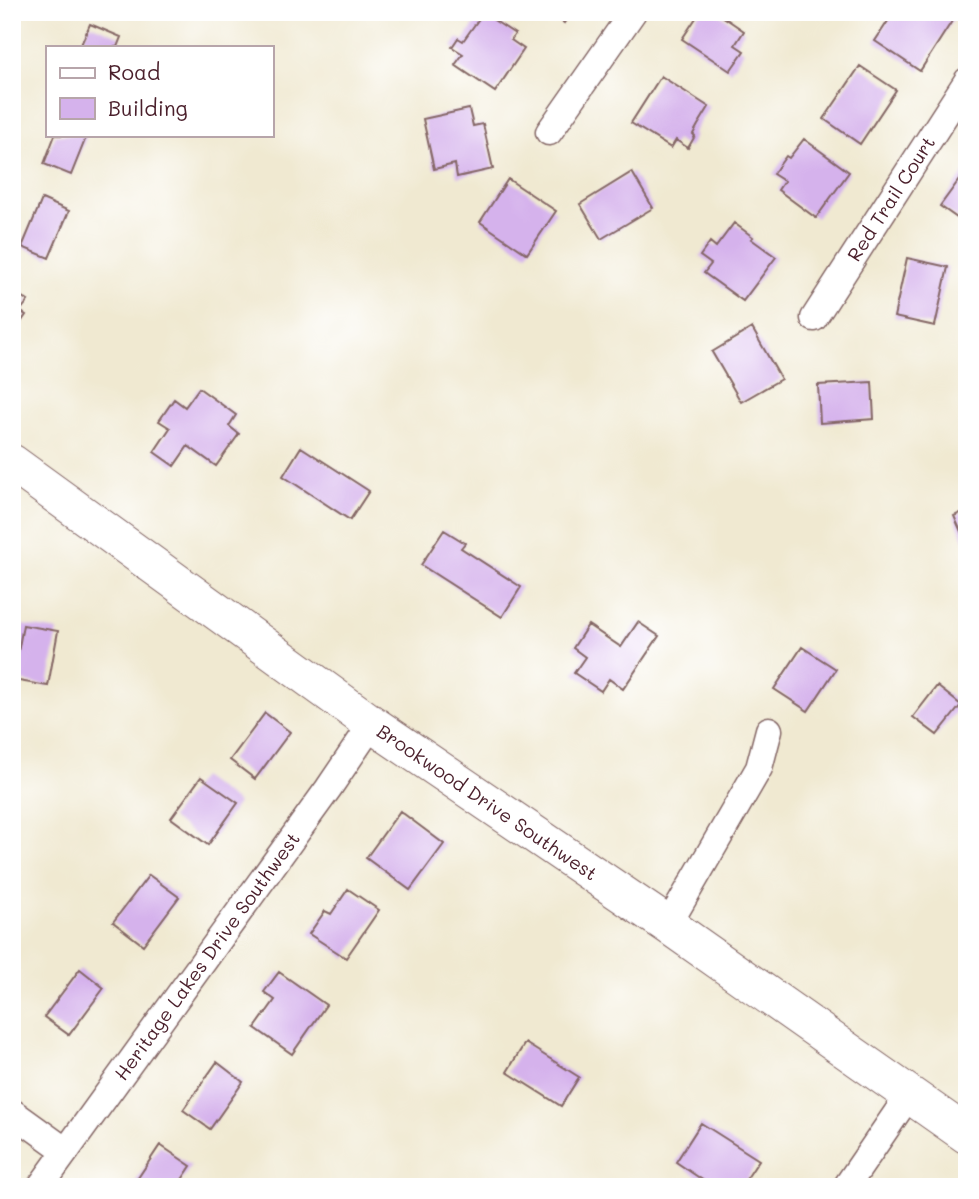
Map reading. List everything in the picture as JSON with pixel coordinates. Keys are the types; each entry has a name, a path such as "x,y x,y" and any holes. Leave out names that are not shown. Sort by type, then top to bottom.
{"street":[{"path":"549,132 633,12"},
{"name":"Red Trail Court","path":"814,318 967,81"},
{"name":"Brookwood Drive Southwest","path":"12,463 372,724 668,925 967,1135"},
{"name":"Heritage Lakes Drive Southwest","path":"40,1187 328,789 372,724"},
{"path":"668,925 759,768 769,730"},
{"path":"846,1187 909,1095"},
{"path":"12,1112 65,1151"}],"building":[{"path":"548,12 571,12 564,23"},
{"path":"700,12 716,12 744,31 735,45 744,51 730,71 682,39"},
{"path":"894,12 946,12 954,18 920,71 875,41"},
{"path":"483,13 515,34 511,40 524,49 495,92 455,65 463,54 452,47 458,38 463,41"},
{"path":"90,24 121,37 117,46 80,46"},
{"path":"860,66 896,90 860,144 824,119"},
{"path":"661,76 709,107 688,148 676,140 671,148 631,123"},
{"path":"469,109 473,126 483,124 493,169 457,177 455,164 434,169 423,119"},
{"path":"55,136 87,136 71,175 44,164"},
{"path":"804,139 849,172 816,218 778,190 784,181 773,174 786,156 789,158"},
{"path":"967,169 967,225 940,206"},
{"path":"632,172 653,208 601,239 580,204"},
{"path":"508,179 556,211 527,254 480,222"},
{"path":"42,199 69,211 49,258 22,247"},
{"path":"734,223 776,257 743,301 704,273 711,264 700,256 710,242 716,247"},
{"path":"907,258 948,267 935,326 894,317"},
{"path":"12,290 28,301 20,311 26,315 12,335"},
{"path":"752,328 781,379 741,402 712,352"},
{"path":"872,382 874,419 820,423 818,385"},
{"path":"199,388 236,415 229,426 239,434 216,466 188,446 174,466 154,452 170,428 159,421 174,399 185,407"},
{"path":"301,447 369,491 350,520 283,476"},
{"path":"967,510 967,545 954,516"},
{"path":"444,530 465,543 461,548 521,587 502,617 421,565"},
{"path":"638,622 659,636 623,689 609,679 601,691 574,673 585,657 573,648 588,625 621,647"},
{"path":"23,625 58,631 48,686 13,680"},
{"path":"802,647 836,669 808,711 774,689"},
{"path":"937,686 961,705 937,735 913,717"},
{"path":"265,713 290,732 255,779 230,760"},
{"path":"201,777 238,803 208,845 171,818"},
{"path":"400,811 444,844 410,890 366,858"},
{"path":"149,875 179,897 143,945 113,922"},
{"path":"348,889 379,910 346,958 309,934 325,911 331,914"},
{"path":"80,969 104,988 69,1035 44,1017"},
{"path":"279,972 326,1005 292,1054 255,1028 275,1000 264,992"},
{"path":"525,1043 579,1077 561,1106 507,1072"},
{"path":"217,1062 243,1082 210,1129 183,1110"},
{"path":"701,1123 759,1160 741,1187 713,1187 676,1162"},
{"path":"160,1145 191,1166 177,1187 132,1187"}]}
